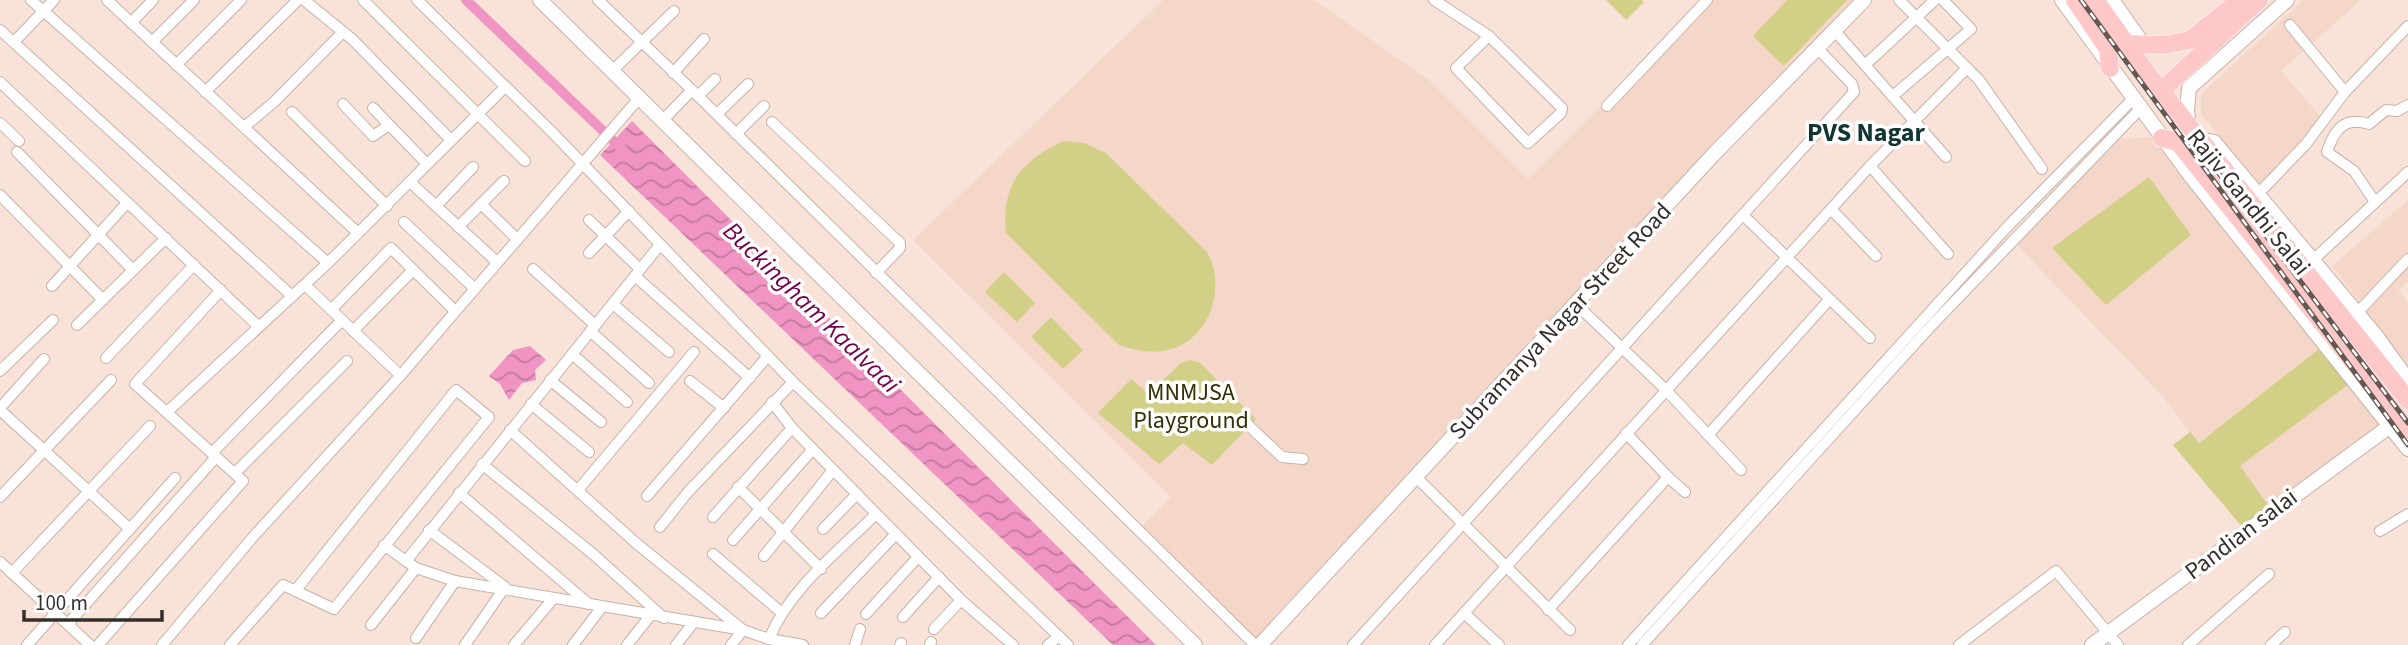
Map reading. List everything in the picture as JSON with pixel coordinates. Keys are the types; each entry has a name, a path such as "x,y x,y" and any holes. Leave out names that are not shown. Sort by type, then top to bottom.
{"main road":[{"name":"Rajiv Gandhi Salai","path":"2075,0 2125,46"},
{"name":"Rajiv Gandhi Salai","path":"2095,0 2125,46 2395,387 2399,425"},
{"path":"2161,91 2259,0"},
{"path":"2110,68 2125,46 2164,45 2190,40 2236,1"},
{"name":"Rajiv Gandhi Salai","path":"2170,140 2408,400"}],"street":[{"path":"31,0 328,263"},
{"path":"15,42 54,0"},
{"path":"107,0 358,233"},
{"path":"131,23 153,0"},
{"path":"152,42 194,0"},
{"path":"176,65 241,0"},
{"path":"205,92 298,0"},
{"path":"304,0 344,32 451,140"},
{"path":"363,0 525,161"},
{"path":"417,0 582,163 659,246 793,382 1068,645"},
{"path":"540,0 1195,645"},
{"path":"598,0 876,273 1261,644"},
{"path":"1434,0 1489,36 1562,108 1561,113 1528,143 1456,68 1489,36"},
{"path":"1607,106 1707,0"},
{"name":"Subramanya Nagar Street Road","path":"1261,644 1576,304 1864,0"},
{"path":"1899,0 1979,80 2042,169"},
{"path":"1865,65 1935,0"},
{"path":"1894,95 1971,29 1943,0"},
{"path":"2062,0 2137,104 2170,140 2399,425 2408,449"},
{"path":"2112,0 2125,46"},
{"path":"2287,0 2189,88 2187,111 2195,134 2214,142 2357,313 2395,387"},
{"path":"612,71 674,11"},
{"path":"2290,25 2345,92"},
{"path":"2257,194 2306,144 2345,92 2408,26"},
{"path":"0,30 292,296"},
{"path":"1834,30 1946,157"},
{"path":"244,127 344,32"},
{"path":"673,73 704,39"},
{"path":"1353,645 1854,92 1852,84 1817,48"},
{"path":"1435,645 1914,118 1967,68"},
{"path":"663,120 715,79"},
{"path":"0,82 258,326"},
{"path":"717,114 748,84"},
{"path":"167,412 328,263 505,87"},
{"path":"162,645 253,537 400,375 640,97"},
{"path":"343,104 375,137 389,125"},
{"path":"1628,645 1990,245 2137,104"},
{"path":"1642,645 2137,104"},
{"path":"2375,202 2354,171 2330,158 2327,152 2341,124 2349,120 2369,124 2386,110 2397,111 2408,105"},
{"path":"736,134 764,106"},
{"path":"373,108 427,164"},
{"path":"292,111 387,206"},
{"path":"2397,111 2408,120"},
{"path":"772,122 901,243 900,248 876,273"},
{"path":"0,123 97,236 133,270"},
{"path":"1870,166 1948,254"},
{"path":"436,206 473,167"},
{"path":"2312,261 2408,172"},
{"path":"458,227 504,181"},
{"path":"410,182 497,262"},
{"path":"0,195 103,300"},
{"path":"52,286 126,204"},
{"path":"481,204 516,238"},
{"path":"1831,209 1876,256"},
{"path":"589,253 629,211"},
{"path":"1743,215 1870,338"},
{"path":"589,220 638,273 750,378"},
{"path":"404,222 474,289"},
{"path":"77,326 166,238"},
{"path":"406,561 659,246"},
{"path":"331,310 391,248 456,311"},
{"path":"2357,313 2408,259"},
{"path":"106,358 194,265"},
{"path":"533,269 649,383"},
{"path":"353,331 413,270"},
{"path":"305,285 400,375"},
{"path":"98,645 243,481 135,384 221,290"},
{"path":"1708,435 1828,300"},
{"path":"612,304 669,352"},
{"path":"1576,304 1665,389 1741,470"},
{"path":"0,371 53,320"},
{"path":"68,624 214,455 342,320"},
{"path":"578,490 694,352"},
{"path":"572,354 627,402"},
{"path":"647,496 768,356"},
{"path":"44,359 0,409 43,452 130,529"},
{"path":"235,473 347,362"},
{"path":"0,498 111,380"},
{"path":"550,380 601,422"},
{"path":"690,381 724,408"},
{"path":"660,527 688,492 793,382"},
{"path":"230,645 283,585 295,591 334,609 489,417 456,390 295,591"},
{"path":"772,402 792,428 918,557 961,600 1013,645"},
{"path":"531,404 589,452"},
{"path":"1247,424 1282,457 1303,459"},
{"name":"Pandian salai","path":"2092,645 2113,640 2399,425"},
{"path":"12,573 150,426"},
{"path":"713,517 792,428"},
{"path":"510,430 636,543 743,630"},
{"path":"1626,433 1685,492"},
{"path":"733,540 813,449"},
{"path":"482,464 593,554 664,618"},
{"path":"764,556 833,470"},
{"path":"1416,477 1570,630"},
{"path":"1548,610 1668,477"},
{"path":"27,645 175,478"},
{"path":"738,487 821,569"},
{"path":"459,493 589,604"},
{"path":"823,528 856,494"},
{"path":"769,639 782,613 876,514"},
{"path":"2381,531 2408,514"},
{"path":"429,530 505,587"},
{"path":"821,613 896,534"},
{"path":"384,545 416,568 455,581 505,587 553,599 743,630 785,644 803,645"},
{"path":"713,554 782,613"},
{"path":"866,614 918,557"},
{"path":"0,562 90,645"},
{"path":"371,625 416,568"},
{"path":"1959,645 2056,571 2113,640"},
{"path":"2188,645 2269,574"},
{"path":"903,617 939,577"},
{"path":"416,638 455,581"},
{"path":"464,645 505,587"},
{"path":"514,645 553,599"},
{"path":"933,629 961,600"},
{"path":"573,645 602,607"},
{"path":"1464,613 1499,645"},
{"path":"627,645 650,616"},
{"path":"676,645 694,622"},
{"path":"855,645 860,629"},
{"path":"731,645 743,630"},
{"path":"2271,645 2285,632"},
{"path":"1048,645 1059,636"}],"shaded area":[{"path":"1163,0 1314,0 1429,80 1528,179 1707,0 1853,0 1256,644 1139,529 1171,497 913,240"},
{"path":"2303,0 2361,0 2281,71 2321,117 2261,187 2201,114 2201,94"},
{"path":"2153,137 2320,348 2198,443 2164,398 2013,241 2119,139"},
{"path":"2408,200 2408,282 2398,290 2408,303 2408,365 2332,266"},
{"path":"2349,384 2381,427 2270,508 2239,466"}],"green space":[{"path":"1606,0 1642,0 1644,2 1626,20"},
{"path":"1787,0 1847,0 1784,66 1753,36"},
{"path":"1064,141 1084,143 1106,153 1207,252 1213,266 1215,296 1204,324 1183,344 1155,352 1119,345 1006,233 1007,201 1017,176 1037,156"},
{"path":"2149,177 2191,235 2106,305 2052,248"},
{"path":"1004,272 1035,303 1017,322 985,292"},
{"path":"1051,317 1083,350 1063,369 1031,337"},
{"path":"2320,348 2349,384 2240,466 2270,508 2243,528 2173,445 2190,432 2199,443"},
{"name":"MNMJSA Playground","path":"1190,360 1200,363 1256,419 1212,465 1183,443 1159,464 1098,413 1131,379 1149,394 1181,363"}],"water":[{"path":"632,121 1156,645 1113,645 600,155"},
{"path":"530,346 546,360 535,370 536,380 522,383 509,400 500,384 489,376 513,350"}],"waterway":[{"name":"Buckingham Kaalvaai","path":"466,0 623,150"}],"railway":[{"path":"2081,0 2408,445"},
{"path":"2217,171 2408,423"}],"district":[{"name":"PVS Nagar","path":"1866,132"}]}
